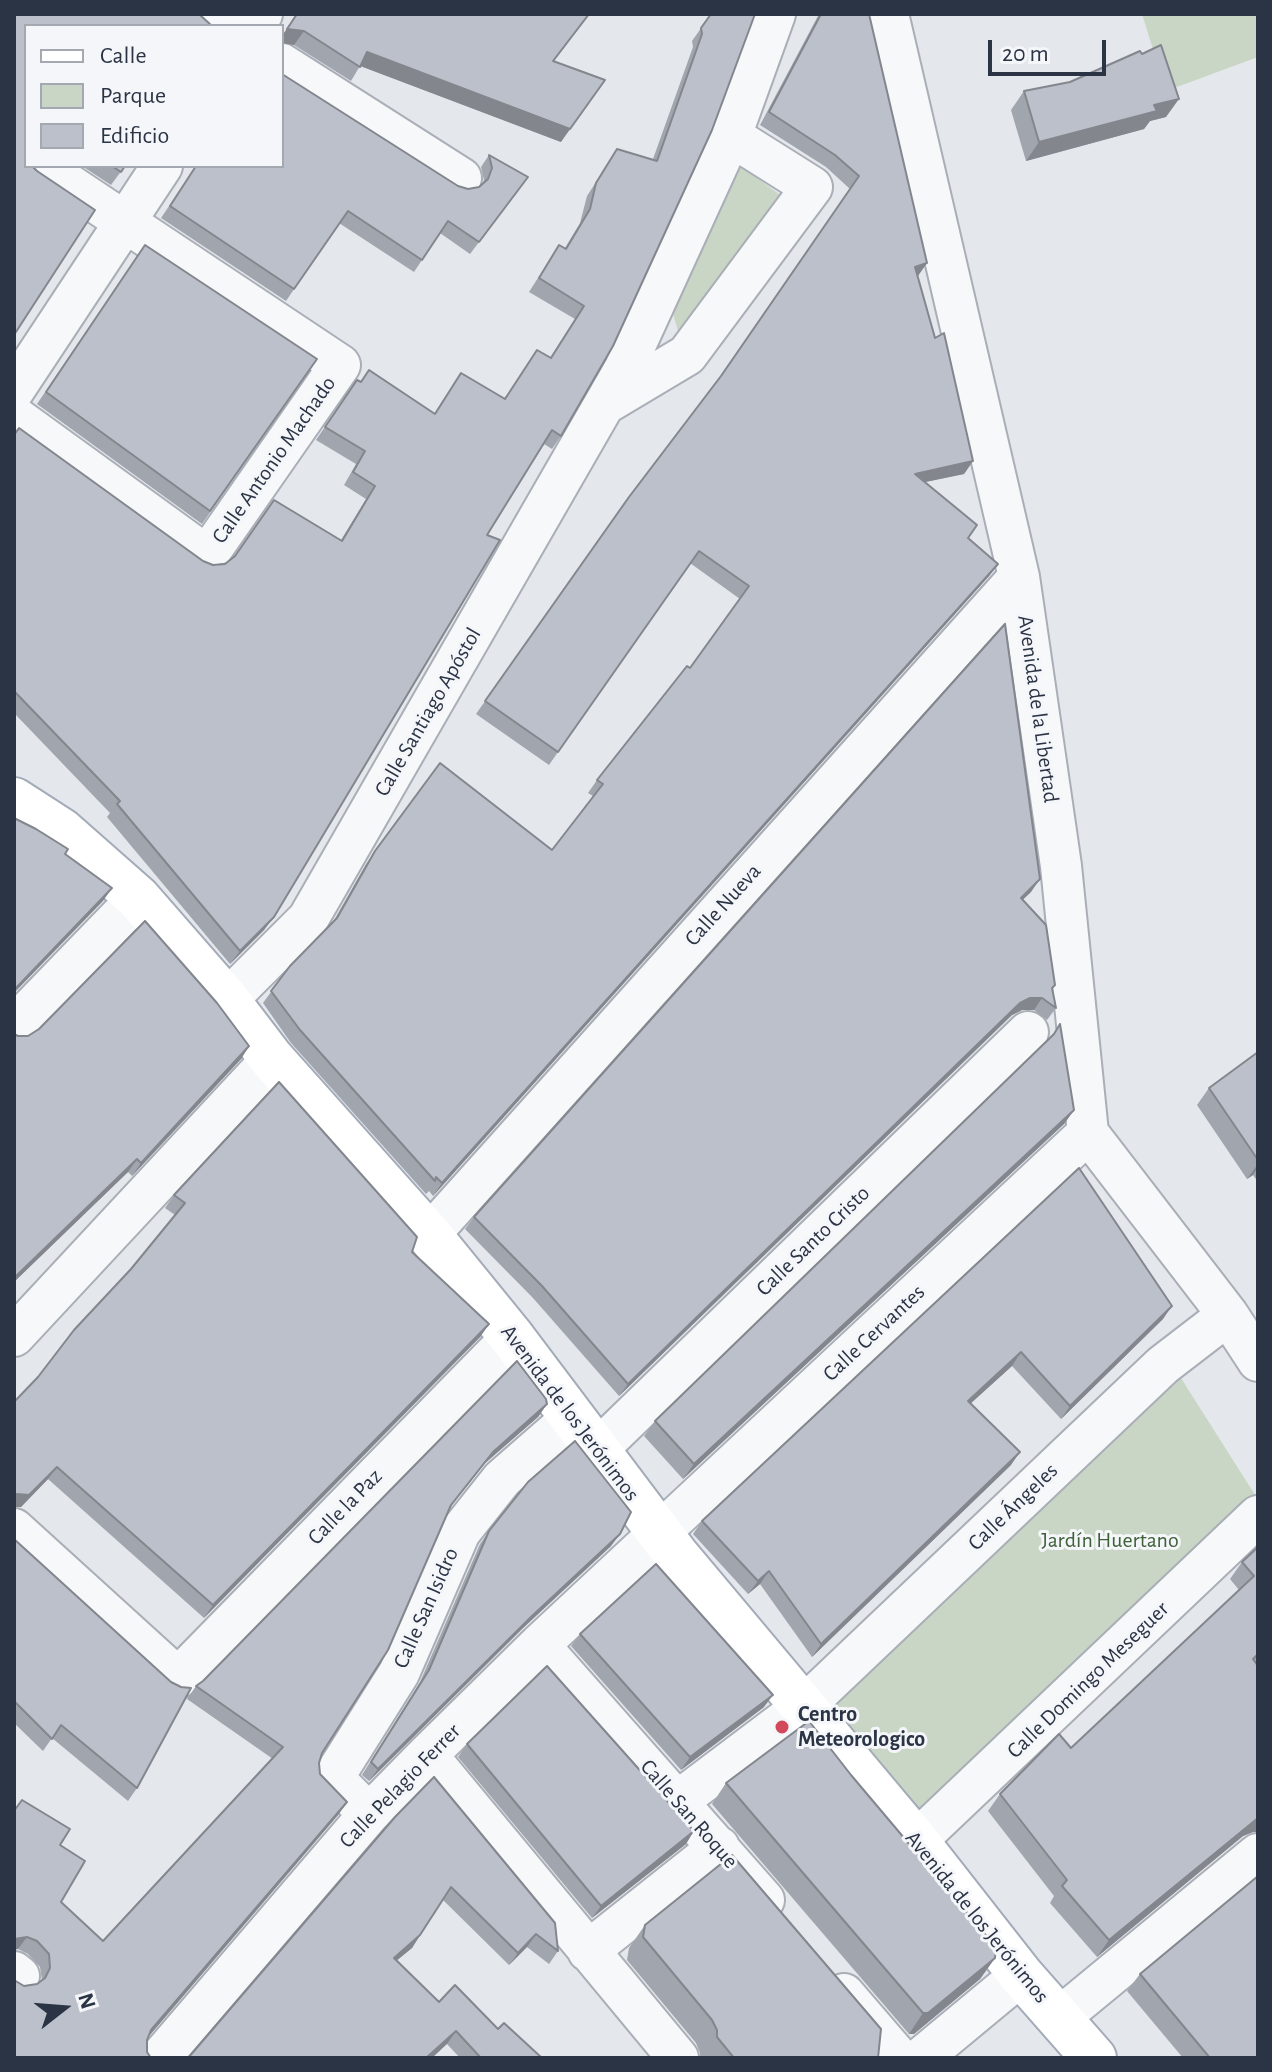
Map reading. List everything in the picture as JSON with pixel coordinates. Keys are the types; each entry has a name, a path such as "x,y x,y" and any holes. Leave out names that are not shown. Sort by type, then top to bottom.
{"main road":[{"name":"Avenida de los Jerónimos","path":"14,800 62,831 138,898 227,1000 272,1059 429,1235 512,1337 660,1532 916,1841 1021,1975 1094,2058"}],"street":[{"name":"Calle Santiago Apóstol","path":"227,1000 308,919 624,370 731,136 775,14"},
{"name":"Avenida de la Libertad","path":"888,14 1019,577 1061,866 1088,1133"},
{"path":"284,65 461,178"},
{"name":"Calle Santiago Apóstol","path":"604,405 687,355 812,187 731,136"},
{"path":"44,168 126,222"},
{"path":"14,390 161,168"},
{"name":"Calle Antonio Machado","path":"14,416 207,556 340,365 126,222"},
{"name":"Calle Nueva","path":"429,1235 1019,577"},
{"path":"14,1026 138,898"},
{"name":"Calle Santo Cristo","path":"585,1433 1028,1032"},
{"path":"14,1336 272,1059"},
{"path":"1088,1133 1228,1315 1258,1361"},
{"name":"Calle Cervantes","path":"660,1532 1088,1133"},
{"name":"Calle Ángeles","path":"678,1801 804,1706 1163,1365 1228,1315"},
{"name":"Calle la Paz","path":"14,1529 178,1678 512,1337"},
{"name":"Calle San Isidro","path":"369,1814 333,1778 399,1673 460,1532 502,1479 585,1433"},
{"name":"Calle Domingo Meseguer","path":"916,1841 1258,1516"},
{"name":"Calle Pelagio Ferrer","path":"160,2058 369,1814 539,1645 660,1532"},
{"name":"Calle San Roque","path":"539,1645 789,1929"},
{"path":"427,1755 678,2058"},
{"path":"588,1951 719,1847"},
{"path":"1059,2018 1258,1854"},
{"path":"819,1964 899,2058"},
{"path":"921,2058 1021,1975"}],"green space":[{"path":"1142,14 1258,14 1258,57 1166,91"},
{"path":"734,161 783,197 679,334 673,314"},
{"name":"Jardín Huertano","path":"1179,1375 1257,1498 909,1826 820,1721"}],"building":[{"path":"14,14 199,14 210,24 24,24 24,168 34,168 95,210 14,335"},
{"path":"297,14 589,14 553,61 605,80 570,129 367,52 360,67 304,31 287,29"},
{"path":"711,14 755,14 712,130 613,346 561,436 552,430 487,535 500,540 274,917 240,951 117,804 120,801 14,691 14,435 19,428 203,561 213,565 225,564 235,556 274,500 342,541 375,486 353,472 365,451 325,427 357,380 361,382 369,370 435,414 461,373 505,399 537,350 551,358 584,306 539,278 559,245 566,249 590,209 596,183 617,149 657,161 702,34 701,28"},
{"path":"821,14 869,14 927,263 915,267 935,338 944,333 973,461 915,474 977,525 968,538 998,564 442,1183 436,1177 435,1181 300,1030 271,991 290,966 337,918 375,851 440,763 552,850 603,784 597,780 687,666 690,668 749,586 699,551 558,752 485,701 629,497 721,376 859,176 835,155 769,112"},
{"path":"1161,45 1179,99 1154,105 1157,111 1039,142 1024,91 1070,82"},
{"path":"284,75 458,186 468,189 479,187 488,179 492,168 489,155 528,177 479,242 448,221 422,260 348,211 294,289 170,206 195,168 284,168"},
{"path":"145,245 317,359 210,511 46,392"},
{"path":"1005,624 1040,879 1021,898 1046,925 1056,1008 1042,998 1030,998 1020,1003 628,1384 542,1286 474,1217"},
{"path":"14,818 68,849 65,854 112,888 14,990"},
{"path":"145,921 217,1003 249,1046 141,1163 137,1159 14,1278 14,1034 28,1036 39,1029"},
{"path":"1060,1024 1074,1110 694,1464 655,1421 1054,1034"},
{"path":"1258,1052 1258,1160 1209,1088"},
{"path":"279,1082 417,1237 412,1252 489,1324 213,1605 57,1467 29,1495 14,1496 14,1402 185,1203 174,1195"},
{"path":"1079,1168 1172,1306 1070,1406 1021,1352 968,1401 1020,1452 821,1644 769,1571 758,1581 702,1521"},
{"path":"517,1361 547,1404 493,1452 451,1505 388,1650 322,1753 320,1774 347,1802 151,2030 147,2052 151,2058 14,2058 14,1980 24,1986 37,1984 45,1978 50,1968 49,1954 37,1941 27,1937 14,1939 14,1811 22,1800 70,1829 60,1845 85,1861 61,1902 103,1941 283,1747 196,1686"},
{"path":"575,1441 631,1512 620,1534 532,1616 378,1769 371,1762 429,1670 489,1531 528,1482"},
{"path":"14,1539 171,1682 191,1688 137,1788 61,1725 52,1739 14,1701"},
{"path":"1258,1547 1258,1654 1253,1659 1258,1666 1258,1818 1109,1940 1062,1886 1067,1880 1000,1794 1059,1734 1071,1748 1254,1576 1242,1562"},
{"path":"656,1564 773,1695 690,1757 580,1634"},
{"path":"547,1666 694,1831 601,1906 467,1744"},
{"path":"809,1721 996,1947 995,1958 928,2013 923,2013 726,1783"},
{"path":"434,1777 555,1923 558,1951 536,1934 518,1953 451,1887 420,1935 394,1958 439,2002 455,1985 498,2029 504,2023 542,2058 481,2058 456,2031 426,2058 188,2058 395,1817"},
{"path":"732,1855 881,2029 878,2058 734,2058 717,2037 712,2020 643,1937 645,1925"},
{"path":"1258,1876 1258,2058 1210,2058 1140,1974"}],"place":[{"name":"Centro Meteorologico","path":"782,1727"}]}
